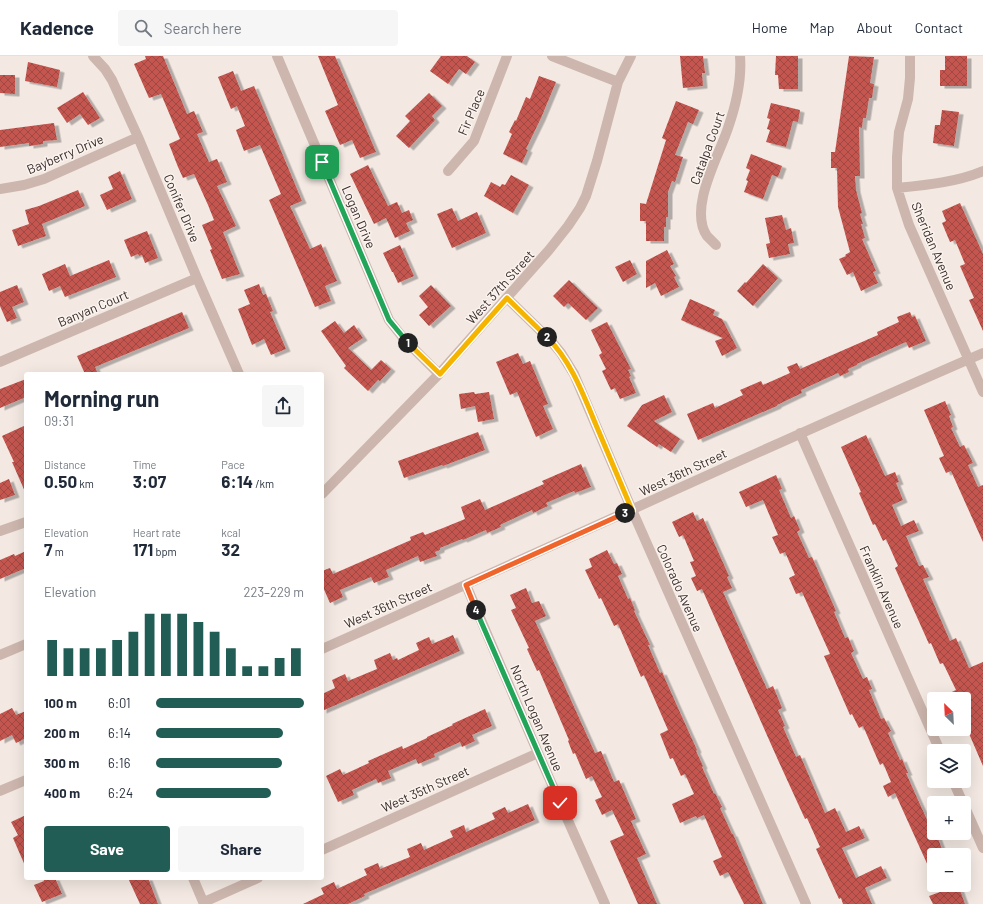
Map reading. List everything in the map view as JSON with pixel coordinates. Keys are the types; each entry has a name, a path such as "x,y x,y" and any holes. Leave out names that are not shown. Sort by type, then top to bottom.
{"street":[{"name":"Conifer Drive","path":"93,56 105,69 112,80 138,137 238,372"},
{"name":"Logan Drive","path":"276,56 389,320 404,339 440,374"},
{"name":"Fir Place","path":"448,172 474,141 507,56"},
{"path":"552,56 618,82"},
{"name":"West 37th Street","path":"324,490 440,374 549,250 568,226 586,196 618,82 631,56"},
{"name":"Catalpa Court","path":"716,245 708,237 701,219 702,200 708,177 728,130 735,109 740,84 740,56"},
{"name":"Sheridan Avenue","path":"910,56 908,99 899,132 897,188 908,225 983,392"},
{"name":"Bayberry Drive","path":"0,189 24,185 44,179 138,137"},
{"path":"897,188 928,185 961,178 983,171"},
{"name":"Banyan Court","path":"0,362 197,278"},
{"name":"Colorado Avenue","path":"507,298 551,341 561,353 574,374 632,510 806,904"},
{"name":"West 36th Street","path":"324,648 800,433 983,353"},
{"name":"Franklin Avenue","path":"800,433 937,744"},
{"path":"0,531 24,523"},
{"name":"North Logan Avenue","path":"466,585 605,904"},
{"path":"0,655 24,645"},
{"name":"West 35th Street","path":"324,849 538,753"},
{"path":"0,791 24,781"},
{"path":"971,820 983,848"},
{"path":"194,880 204,903 254,880"}],"building":[{"path":"145,56 163,56 187,114 194,111 203,132 197,134 209,162 217,159 227,182 217,186 236,226 223,232 240,274 222,279 202,225 214,220 208,205 194,174 183,178 178,167 169,144 180,139 161,94 149,98 134,64 146,59"},
{"path":"318,56 335,56 376,152 360,158 352,140 340,145 325,111 338,105"},
{"path":"441,56 467,56 475,62 466,74 459,69 448,84 430,71"},
{"path":"680,56 703,56 705,73 702,73 703,86 683,88"},
{"path":"776,56 798,56 798,89 779,89 778,75 775,75"},
{"path":"849,56 874,57 870,83 874,84 872,98 869,98 866,118 863,118 862,128 859,127 860,176 855,176 856,190 862,213 860,214 863,224 861,224 865,238 862,239 876,271 873,272 878,283 861,291 853,272 847,275 839,259 846,256 845,255 850,252 838,207 837,168 831,168 831,152 835,152"},
{"path":"945,56 967,56 967,86 940,86 940,70 945,70"},
{"path":"28,62 60,70 57,87 25,81"},
{"path":"233,71 241,91 254,86 302,201 290,206 310,249 321,244 337,281 325,286 331,301 315,307 269,200 281,194 260,145 244,151 236,130 245,126 237,106 231,109 218,77"},
{"path":"0,75 15,75 15,94 0,93"},
{"path":"539,76 556,82 526,149 528,150 522,163 503,154 512,134 509,132 515,120 516,121 526,97 530,99"},
{"path":"83,92 100,118 88,125 80,114 67,123 57,108"},
{"path":"429,93 442,106 432,116 435,120 409,148 396,136 410,121 405,116"},
{"path":"676,101 699,110 693,124 688,122 675,155 683,157 675,182 672,181 668,192 668,217 666,217 666,227 664,227 664,241 646,241 646,221 640,221 640,203 646,204 666,140 662,138"},
{"path":"771,103 800,110 798,122 793,121 786,147 766,142 770,130 767,129 770,119 767,118"},
{"path":"942,110 959,112 954,146 933,143 935,125 940,125"},
{"path":"54,123 57,140 43,141 43,144 29,146 29,143 0,147 0,130"},
{"path":"751,154 782,166 778,177 772,175 763,199 744,192 748,181 746,180 750,170 746,168"},
{"path":"368,165 388,206 397,202 402,213 409,210 413,220 406,223 410,231 395,238 386,218 374,224 350,174"},
{"path":"120,171 132,199 107,210 100,195 113,189 108,177"},
{"path":"511,175 529,185 513,213 484,196 491,182 500,187 502,184 505,185"},
{"path":"78,190 85,206 42,224 46,236 18,246 12,230 29,224 25,210 39,206"},
{"path":"960,203 983,254 983,331 969,300 974,298 960,266 965,264 955,240 950,242 942,223 946,221 942,211"},
{"path":"452,208 458,221 477,212 486,233 452,248 437,214"},
{"path":"782,215 786,230 791,228 794,243 788,244 790,254 769,258 766,244 770,243 765,218"},
{"path":"147,231 158,258 145,263 142,255 139,256 138,254 131,257 124,240"},
{"path":"400,245 414,276 398,283 383,253"},
{"path":"667,250 674,264 670,266 676,276 674,277 679,287 661,296 655,283 646,288 646,261"},
{"path":"109,260 116,277 65,297 60,286 49,291 42,274 65,264 70,276"},
{"path":"630,260 637,274 623,282 615,267"},
{"path":"763,264 778,278 753,306 737,291"},
{"path":"569,280 598,308 586,320 568,303 564,307 553,296"},
{"path":"259,284 263,295 266,294 273,311 270,312 286,349 271,355 264,339 252,345 238,309 250,304 244,290"},
{"path":"17,285 24,302 12,307 17,318 7,322 0,306 0,292"},
{"path":"431,285 451,306 429,326 419,315 428,307 419,296"},
{"path":"690,299 715,310 713,315 722,319 737,348 722,356 715,341 723,338 681,320"},
{"path":"182,312 189,328 95,367 97,372 84,372 77,356"},
{"path":"910,312 912,317 915,316 926,341 909,348 906,342 857,364 848,369 849,372 840,376 838,373 801,390 802,393 777,406 698,440 687,414 713,403 715,408 743,395 740,390 761,381 763,385 790,373 787,367 797,363 800,369 878,335 877,332 899,322 897,317"},
{"path":"335,321 344,333 354,325 363,338 348,348 371,370 381,360 391,369 368,391 344,368 346,366 321,331"},
{"path":"607,322 631,369 628,370 631,376 629,377 636,393 620,399 615,388 611,390 602,371 606,369 599,355 602,353 591,330"},
{"path":"518,353 523,364 530,361 548,404 543,406 553,429 536,437 517,392 510,395 496,362"},
{"path":"24,380 24,398 0,408 0,389"},
{"path":"474,392 475,394 489,392 494,419 478,422 475,406 461,409 459,394"},
{"path":"664,395 672,412 654,421 680,439 671,452 659,444 657,447 627,426 642,405"},
{"path":"945,401 951,415 949,416 953,427 951,428 960,447 964,445 973,463 968,465 978,487 983,485 983,542 951,471 946,473 939,458 944,456 924,410"},
{"path":"24,426 24,489 12,462 14,462 2,436"},
{"path":"478,432 485,450 443,466 442,465 404,478 398,461"},
{"path":"866,435 885,476 895,472 899,482 896,483 903,500 892,505 901,526 914,520 919,531 906,536 919,566 923,565 929,577 923,579 950,641 956,638 969,668 983,662 983,766 970,736 971,692 952,692 956,690 943,663 940,664 931,643 929,644 895,568 898,566 886,539 883,541 875,524 873,525 859,493 861,492 841,447"},
{"path":"581,464 591,487 575,493 574,491 546,503 548,506 533,513 532,510 500,525 501,527 487,533 486,530 440,548 440,550 435,552 437,556 420,562 418,556 386,570 389,577 374,583 371,577 340,590 343,597 330,603 324,590 324,570 330,568 333,574 411,540 410,537 423,532 425,535 465,519 461,507 480,499 485,510 544,484 542,481"},
{"path":"776,475 782,489 779,490 791,518 794,516 800,530 797,532 809,558 812,557 836,611 834,612 845,638 848,637 854,651 851,653 863,679 867,677 872,689 869,690 881,719 884,718 891,731 888,733 900,760 902,759 908,773 906,773 927,820 927,840 939,840 942,848 927,848 927,864 895,793 888,797 883,786 891,782 883,763 880,765 863,726 859,728 852,714 850,715 824,656 830,654 802,592 796,594 789,578 795,575 785,552 780,554 772,537 778,535 763,500 746,507 739,492"},
{"path":"9,479 15,495 0,500 0,483"},
{"path":"693,512 697,521 703,518 729,576 727,577 732,588 723,592 767,689 773,686 782,708 778,710 785,726 783,727 796,757 800,755 825,813 835,808 846,832 859,826 865,838 842,848 856,878 881,866 887,878 865,888 872,904 843,904 841,898 839,899 816,849 820,847 807,818 805,819 778,760 702,589 697,591 691,578 696,576 690,562 694,561 683,535 679,537 672,522"},
{"path":"607,550 614,564 617,563 622,574 618,576 628,599 630,598 660,673 662,672 697,750 696,751 703,766 702,767 714,794 715,793 722,807 720,808 733,834 763,904 744,904 728,872 720,876 713,861 722,857 704,815 697,818 696,816 680,823 672,804 694,794 685,774 681,776 673,758 670,759 660,734 668,730 644,675 641,677 618,624 614,626 601,598 599,599 585,570 592,567 589,559"},
{"path":"24,552 24,569 0,579 0,560 14,554 15,556"},
{"path":"526,588 532,603 539,601 546,616 535,621 595,753 601,751 614,782 619,780 636,819 631,821 646,854 637,858 657,904 638,904 610,841 624,835 612,810 602,815 595,800 602,797 592,776 586,779 575,753 573,754 568,741 569,740 539,670 537,671 527,649 529,648 511,610 516,608 510,595"},
{"path":"453,635 460,651 324,710 324,693 335,688 332,680 345,674 348,681 377,669 374,660 390,653 393,660 397,658 398,660 419,650 416,643 429,637 432,644"},
{"path":"12,708 16,715 24,712 24,739 16,743 12,735 0,741 0,714"},
{"path":"485,709 492,726 472,735 475,741 462,747 460,742 434,754 435,757 418,764 416,759 388,771 391,778 378,783 376,779 352,790 354,795 338,802 326,776 340,769 343,775 369,763 368,761 402,746 403,749"},
{"path":"528,804 535,820 364,894 365,896 348,904 303,904 324,894 321,888 334,882 337,889 367,875 364,869 378,863 380,869 410,857 407,849 421,843 424,850 453,837 450,831 464,825 466,832 495,819 492,813 505,807 508,813"},
{"path":"24,816 24,863 13,838 18,835 11,822"},
{"path":"56,880 62,894 42,902 34,885 44,881"},
{"path":"129,880 149,880 158,904 140,904"},
{"path":"940,892 961,892 965,904 933,904 929,896"}],"route":[{"path":"322,162 389,320 404,339 440,374 507,298 551,341 561,353 574,374 632,510 466,585 560,803"}]}
